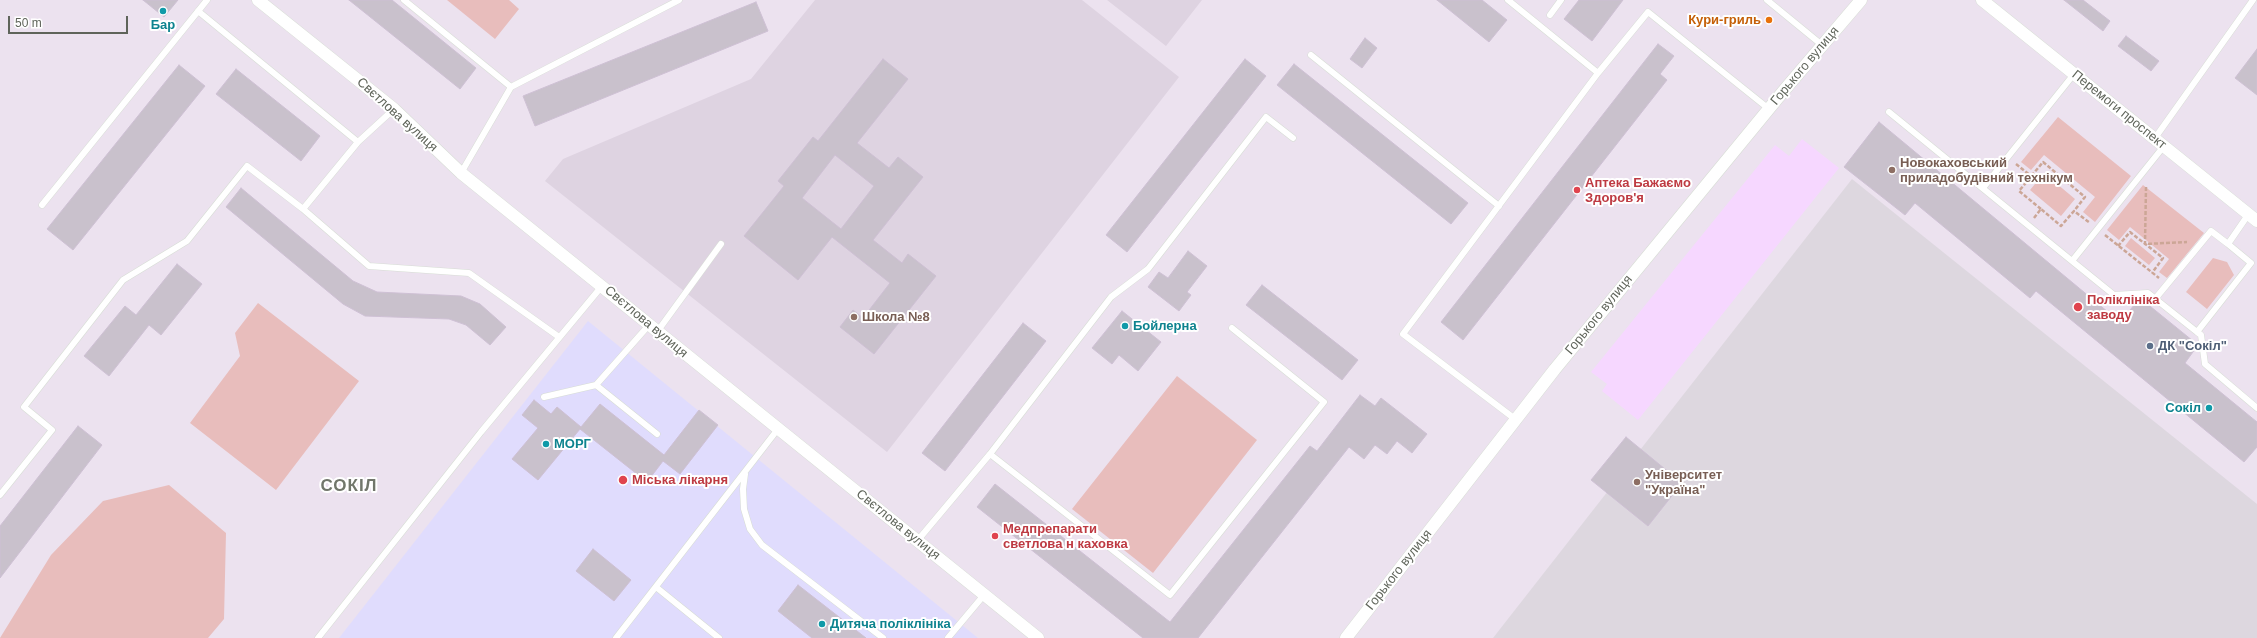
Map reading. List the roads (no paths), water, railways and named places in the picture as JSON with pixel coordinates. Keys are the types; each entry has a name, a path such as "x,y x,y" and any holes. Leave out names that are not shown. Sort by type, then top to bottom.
{"street":[{"name":"Свєтлова вулиця","path":"258,0 394,109 460,173 603,286 1038,638"},
{"name":"Горького вулиця","path":"1346,638 1515,419 1769,109 1861,0"},
{"name":"Перемоги проспект","path":"1982,0 2253,218"}],"lane":[{"path":"42,205 207,0"},
{"path":"404,0 511,87"},
{"path":"460,173 511,87 679,0"},
{"path":"1508,0 1598,73"},
{"path":"1550,15 1561,0"},
{"path":"1767,0 1822,45"},
{"path":"2072,261 2097,229 2159,142 2253,0"},
{"path":"198,11 358,142"},
{"path":"1515,419 1403,334 1598,73 1648,12 1769,109"},
{"path":"1311,55 1499,206"},
{"path":"1983,188 2074,74"},
{"path":"303,209 358,142 394,109"},
{"path":"1889,112 2114,296 2148,293 2201,335 2205,364 2257,408"},
{"path":"918,540 990,454 1111,297 1148,269 1266,116 1293,138"},
{"path":"0,495 52,430 24,407 123,280 187,241 247,166 303,209 369,266 469,274 559,337"},
{"path":"2228,244 2253,218"},
{"path":"2155,299 2211,231 2228,244 2251,263 2197,332"},
{"path":"544,397 596,385 653,328 721,244"},
{"path":"318,638 559,337 603,286"},
{"path":"990,454 1170,595 1324,402 1232,328"},
{"path":"596,385 657,434"},
{"path":"616,638 778,429"},
{"path":"746,472 743,489 744,509 750,529 762,545 883,638"},
{"path":"656,587 719,638"},
{"path":"948,638 984,595"}],"place":[{"name":"Бар","path":"163,11"},
{"name":"Кури-гриль","path":"1769,20"},
{"name":"Новокаховський приладобудівний технікум","path":"1892,170"},
{"name":"Аптека Бажаємо Здоров'я","path":"1577,190"},
{"name":"Поліклініка заводу","path":"2078,307"},
{"name":"Школа №8","path":"854,317"},
{"name":"Бойлерна","path":"1125,326"},
{"name":"ДК \"Сокіл\"","path":"2150,346"},
{"name":"Сокіл","path":"2209,408"},
{"name":"МОРГ","path":"546,444"},
{"name":"Міська лікарня","path":"623,480"},
{"name":"Університет \"Україна\"","path":"1637,482"},
{"name":"Медпрепарати светлова н каховка","path":"995,536"},
{"name":"Дитяча поліклініка","path":"822,624"}],"district":[{"name":"СОКІЛ","path":"349,486"}]}
